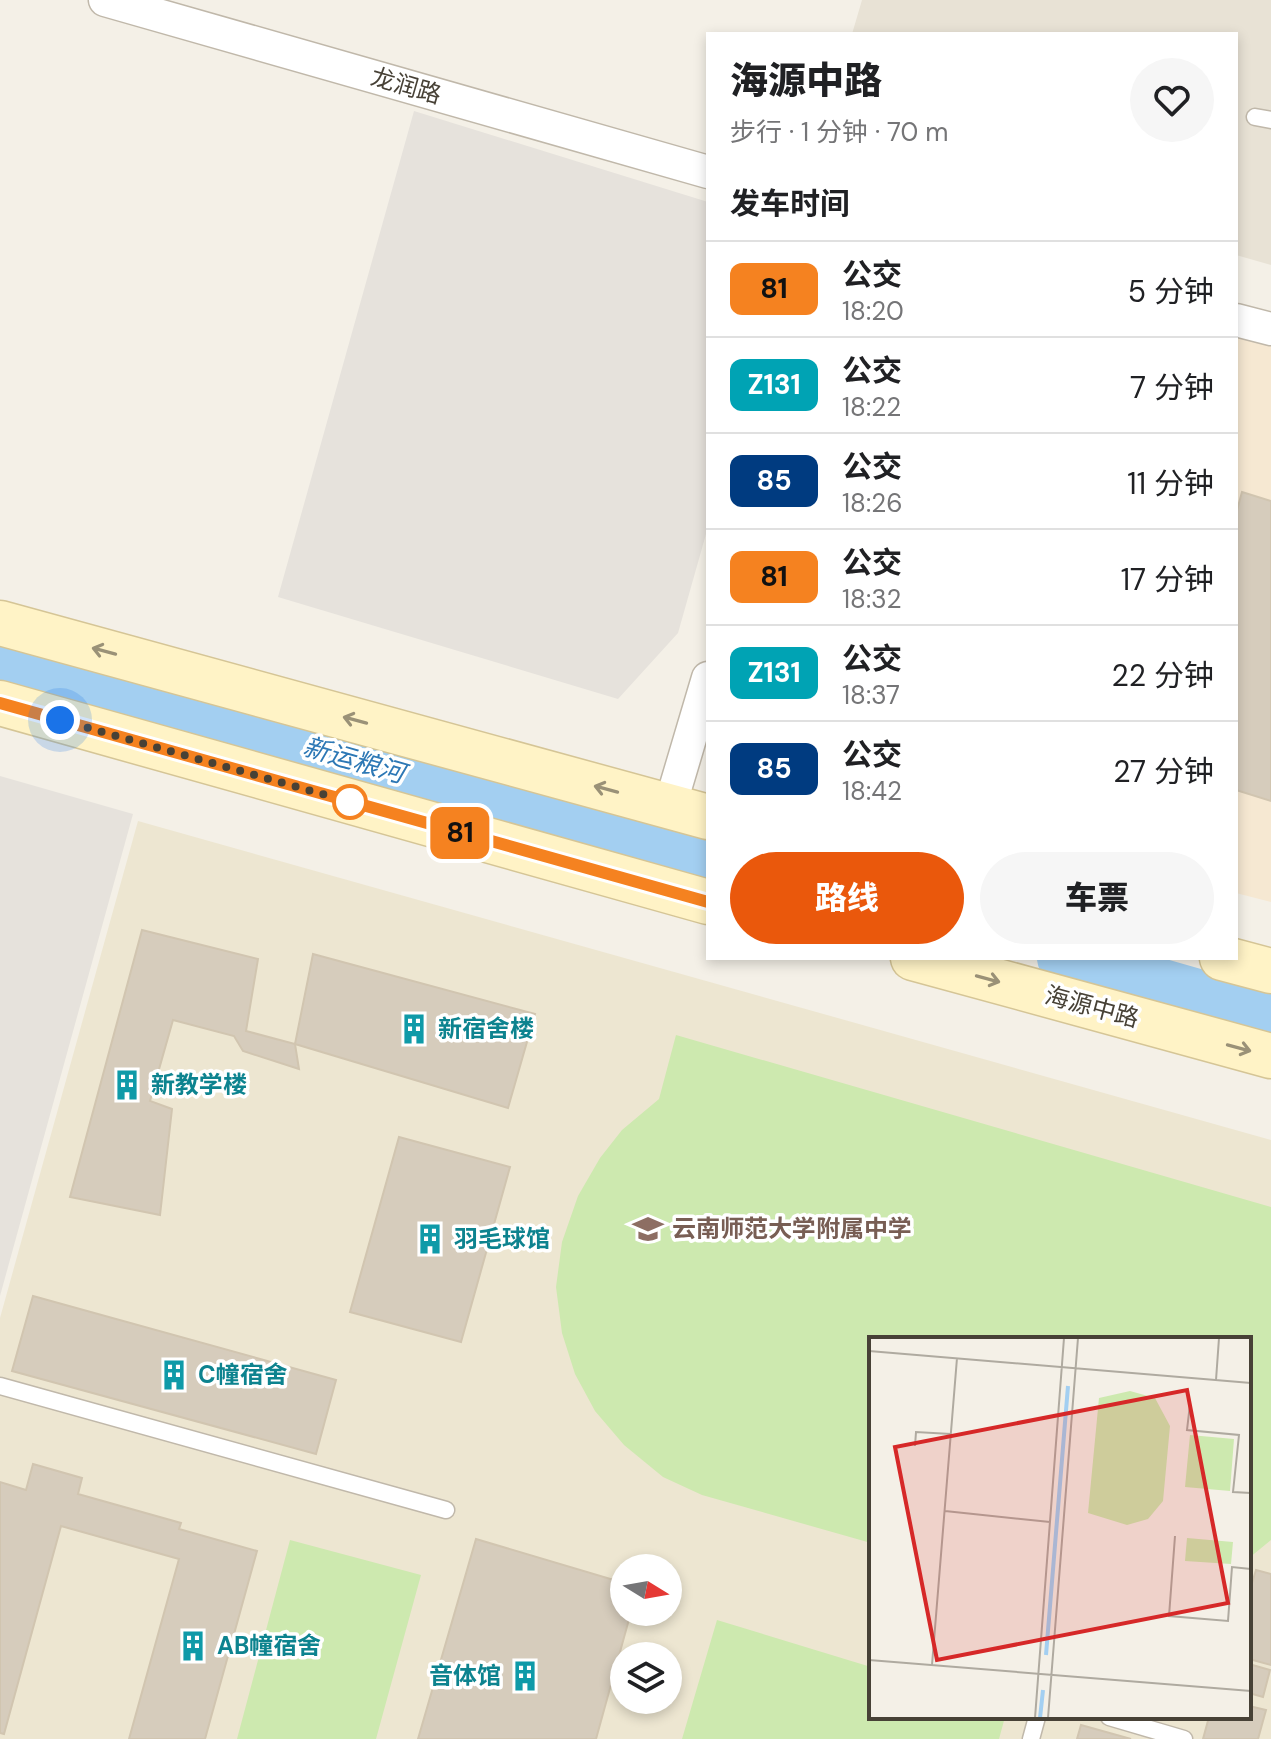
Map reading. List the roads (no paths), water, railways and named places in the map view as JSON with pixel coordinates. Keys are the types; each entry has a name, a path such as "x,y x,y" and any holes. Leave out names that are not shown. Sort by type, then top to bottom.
{"main road":[{"path":"0,623 689,811"},
{"path":"0,703 706,901"},
{"name":"海源中路","path":"920,960 1271,1056"},
{"path":"1230,960 1271,971"}],"street":[{"name":"龙润路","path":"105,0 706,171"},
{"path":"1238,321 1271,329"},
{"path":"689,811 706,692"}],"lane":[{"path":"0,1386 446,1510"},
{"path":"1031,1739 1036,1719"},
{"path":"1116,1719 1184,1739"}],"waterway":[{"name":"新运粮河","path":"0,661 706,857"},
{"name":"新运粮河","path":"1071,960 1271,1017"}],"place":[{"name":"新宿舍楼","path":"414,1029"},
{"name":"新教学楼","path":"127,1085"},
{"name":"云南师范大学附属中学","path":"648,1229"},
{"name":"羽毛球馆","path":"430,1239"},
{"name":"C幢宿舍","path":"174,1375"},
{"name":"AB幢宿舍","path":"193,1646"},
{"name":"音体馆","path":"525,1676"}]}
